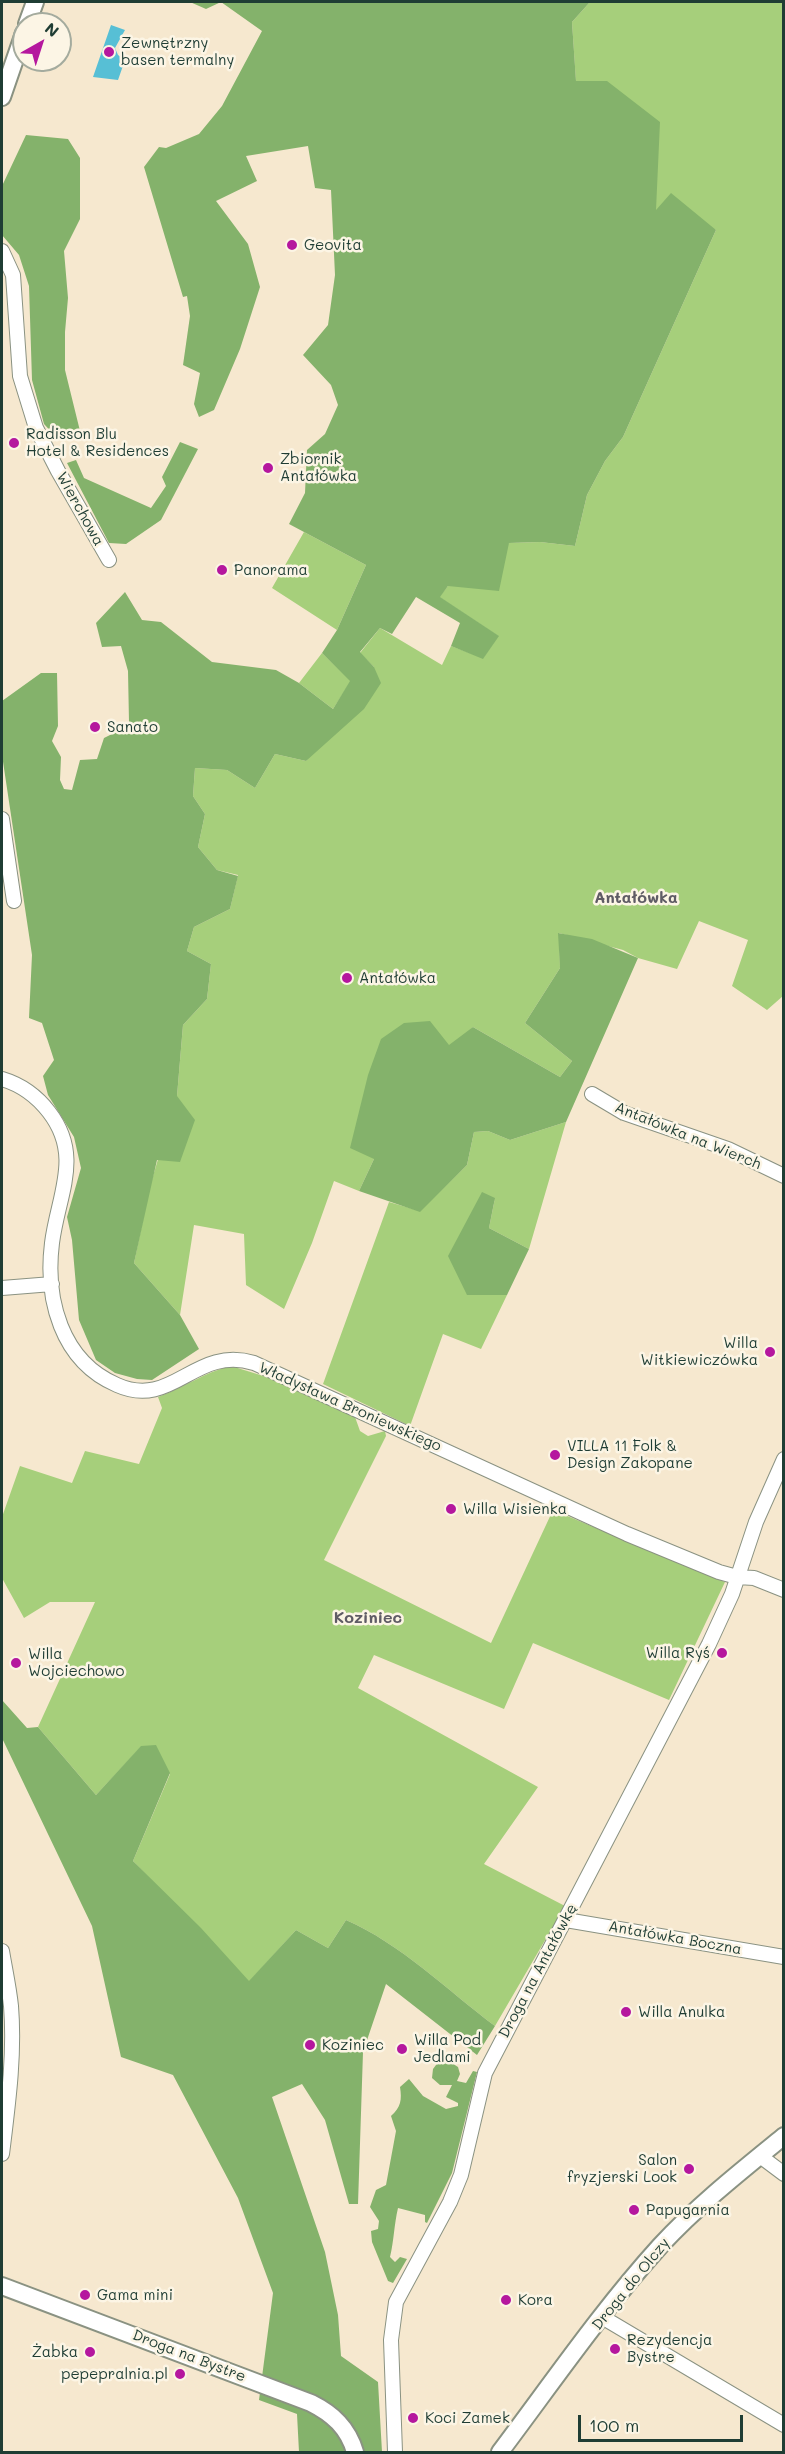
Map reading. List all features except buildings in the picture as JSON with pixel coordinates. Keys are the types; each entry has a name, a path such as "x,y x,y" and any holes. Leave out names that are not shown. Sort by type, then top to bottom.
{"street":[{"path":"2,97 12,68"},
{"name":"Wierchowa","path":"2,251 13,275 20,376 36,428 109,560"},
{"path":"2,819 14,901"},
{"name":"Władysława Broniewskiego","path":"2,1079 21,1086 38,1099 54,1119 65,1144 67,1167 52,1242 52,1284 57,1316 69,1346 93,1371 118,1386 150,1391 170,1385 218,1360 231,1359 254,1363 627,1534 713,1570 737,1577 754,1578 783,1590"},
{"name":"Antałówka na Wierch","path":"592,1094 624,1113 728,1149 783,1176"},
{"path":"2,1288 52,1284"},
{"path":"737,1577 756,1522 783,1459"},
{"name":"Droga na Antałówkę","path":"395,2452 391,2340 394,2312 399,2296 450,2202 461,2175 485,2073 709,1644 737,1577"},
{"name":"Antałówka Boczna","path":"566,1920 783,1957"},
{"path":"2,1951 10,1993 12,2028 10,2084 2,2154"},
{"name":"Droga do Olczy","path":"500,2452 632,2278 677,2228 783,2136"},
{"path":"760,2156 783,2174"},
{"name":"Droga na Bystre","path":"2,2286 311,2403 340,2423 350,2438 355,2452"},
{"path":"602,2317 783,2424"}],"green space":[{"path":"190,2 221,2 206,9"},
{"path":"221,2 590,2 572,22 576,81 607,81 660,122 656,210 671,193 716,230 623,437 605,461 587,495 575,546 540,542 509,543 499,591 448,586 440,597 499,636 483,659 451,646 460,623 416,597 392,634 380,628 360,652 374,667 381,683 364,709 306,761 275,754 255,788 227,770 195,768 193,796 205,814 198,847 217,870 238,876 230,909 194,927 187,951 211,964 207,999 183,1025 177,1096 195,1120 180,1162 157,1160 134,1263 180,1315 199,1349 152,1380 137,1379 115,1373 96,1360 79,1320 72,1240 67,1217 81,1168 74,1137 48,1095 43,1076 54,1060 42,1023 29,1018 32,955 2,755 2,701 41,673 57,673 58,726 52,741 61,757 60,780 64,789 72,790 80,760 97,759 104,738 129,722 128,671 121,646 102,647 96,623 125,592 142,620 161,622 212,662 276,670 299,683 333,709 350,681 322,653 337,630 366,565 289,524 305,493 307,450 325,434 338,405 331,385 303,355 328,325 335,275 331,190 315,188 308,146 246,156 257,181 216,201 248,244 260,287 240,349 214,410 199,417 194,404 200,373 183,365 190,316 187,296 183,297 144,167 159,147 166,148 199,134 222,106 262,31"},
{"path":"590,2 783,2 783,996 767,1010 732,986 748,940 699,921 677,969 638,958 623,950 559,933 560,968 525,1023 572,1061 560,1077 473,1027 374,1159 359,1191 334,1181 312,1243 284,1309 246,1285 244,1234 194,1225 180,1315 134,1263 150,1186 177,1096 183,1025 207,999 211,964 187,951 194,927 230,909 238,875 217,870 198,847 205,814 193,796 195,768 227,770 255,788 275,754 306,761 374,667 360,653 380,628 442,665 451,646 483,658 498,636 439,597 448,586 509,543 540,542 575,546 587,495 605,461 623,437 716,230 656,211 576,82 572,22"},
{"path":"26,135 68,139 80,158 80,219 64,251 68,298 65,370 80,431 70,438 58,439 44,424 32,380 29,286 19,255 2,235 2,186"},
{"path":"180,442 198,449 161,520 126,544 109,543 67,463 76,460 84,478 151,508 166,486 162,477"},
{"path":"304,532 366,565 337,630 272,588"},
{"path":"322,653 351,681 333,709 299,683"},
{"path":"558,933 592,939 638,958 566,1122 510,1140 488,1131 474,1132 467,1165 420,1212 359,1191 374,1159 350,1148 368,1075 381,1039 404,1023 430,1021 449,1045 473,1027 560,1077 572,1061 525,1023 560,968"},
{"path":"566,1122 529,1249 489,1228 495,1198 467,1295 507,1295 481,1349 443,1334 410,1426 323,1384 389,1202 420,1211 467,1165 474,1132 488,1131 510,1140"},
{"path":"482,1192 495,1198 489,1228 529,1249 507,1295 467,1295 448,1256"},
{"path":"231,1366 270,1378 355,1417 360,1431 368,1436 385,1431 386,1436 324,1560 491,1643 553,1510 725,1582 669,1700 533,1643 504,1709 374,1655 358,1688 538,1787 484,1864 565,1906 495,2026 405,1955 346,1920 328,1948 296,1930 249,1982 133,1861 170,1774 141,1747 96,1795 38,1727 95,1602 50,1602 24,1618 2,1578 2,1517 20,1466 72,1483 85,1451 139,1464 162,1408 158,1397 212,1372"},
{"path":"2,1700 27,1728 38,1727 96,1795 141,1746 156,1745 170,1773 133,1861 201,1928 249,1981 296,1930 328,1948 346,1920 405,1955 495,2026 477,2055 386,1984 363,2052 358,2204 349,2204 325,2120 302,2084 272,2097 325,2252 338,2315 341,2356 378,2382 382,2452 299,2452 297,2414 259,2400 273,2293 238,2198 173,2075 121,2057 92,1926 2,1738"},
{"path":"447,2060 458,2067 460,2074 457,2081 466,2083 473,2071 477,2072 452,2173 427,2223 425,2215 398,2208 390,2257 395,2262 400,2257 407,2259 393,2283 388,2281 372,2242 371,2231 378,2229 379,2221 370,2207 376,2190 386,2185 396,2131 391,2116 400,2103 400,2087 409,2079 423,2096 446,2109 458,2106 458,2103 446,2097 452,2085 440,2085 432,2078 433,2069 439,2061"}],"water":[{"name":"Zewnętrzny basen termalny","path":"111,25 125,30 115,48 118,55 125,60 118,80 93,77"}],"place":[{"name":"Zewnętrzny basen termalny","path":"109,52"},
{"name":"Geovita","path":"292,245"},
{"name":"Radisson Blu Hotel & Residences","path":"14,443"},
{"name":"Zbiornik Antałówka","path":"268,468"},
{"name":"Panorama","path":"222,570"},
{"name":"Sanato","path":"95,727"},
{"name":"Antałówka","path":"347,978"},
{"name":"Willa Witkiewiczówka","path":"770,1352"},
{"name":"VILLA 11 Folk & Design Zakopane","path":"555,1455"},
{"name":"Willa Wisienka","path":"451,1509"},
{"name":"Willa Ryś","path":"722,1653"},
{"name":"Willa Wojciechowo","path":"16,1663"},
{"name":"Willa Anulka","path":"626,2012"},
{"name":"Koziniec","path":"310,2045"},
{"name":"Willa Pod Jedlami","path":"402,2049"},
{"name":"Salon fryzjerski Look","path":"689,2169"},
{"name":"Papugarnia","path":"634,2210"},
{"name":"Gama mini","path":"85,2295"},
{"name":"Kora","path":"506,2300"},
{"name":"Rezydencja Bystre","path":"615,2349"},
{"name":"Żabka","path":"90,2352"},
{"name":"pepepralnia.pl","path":"180,2374"},
{"name":"Koci Zamek","path":"413,2418"}],"district":[{"name":"Antałówka","path":"636,898"},
{"name":"Koziniec","path":"368,1618"}]}
